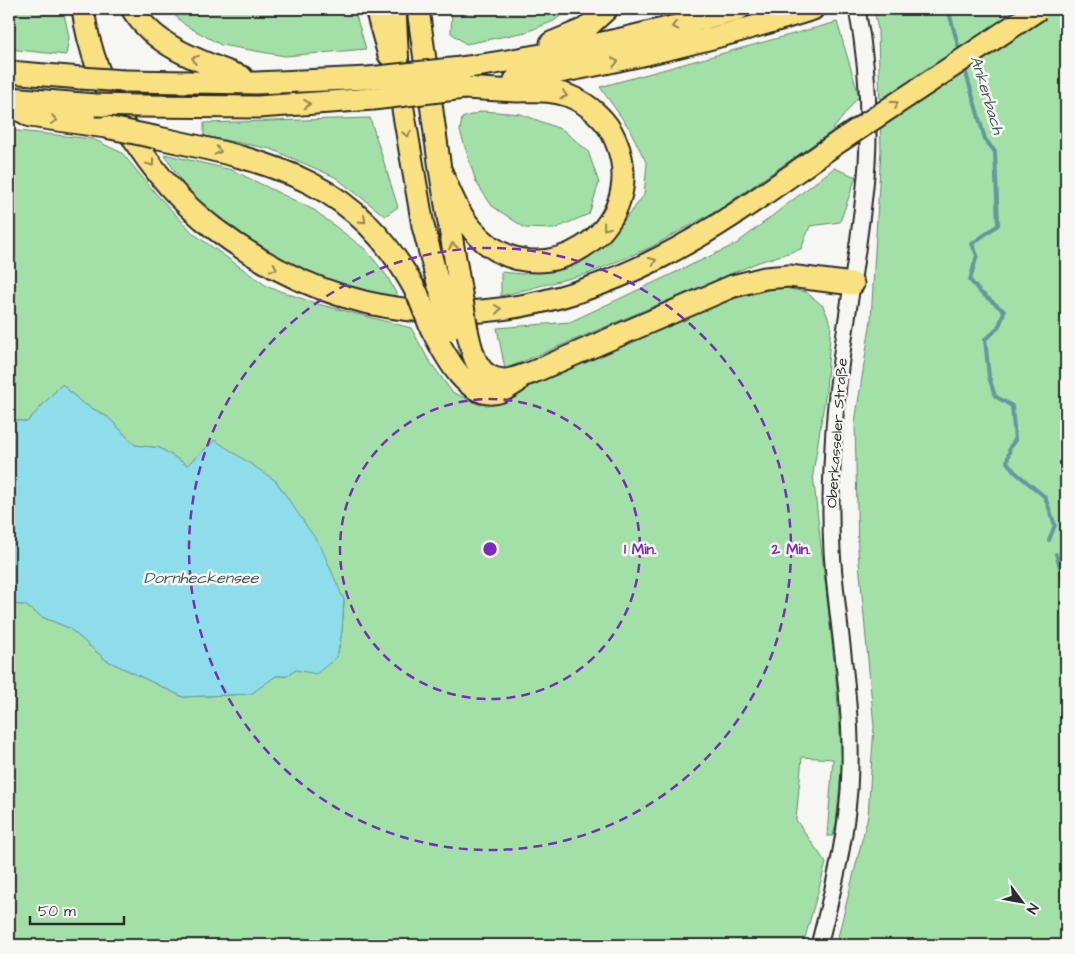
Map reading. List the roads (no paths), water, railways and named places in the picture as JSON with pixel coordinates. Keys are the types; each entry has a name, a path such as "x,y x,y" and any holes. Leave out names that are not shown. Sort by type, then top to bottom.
{"highway":[{"path":"83,9 85,26 99,71 109,94 139,147 178,196 204,221 265,263 297,280 329,292 383,307 433,313 459,313 496,309 563,296 608,282 660,258 751,203 840,141 1039,9"},
{"path":"132,9 147,28 174,48 256,83"},
{"path":"376,9 399,86"},
{"path":"395,9 399,86 423,226 451,294"},
{"path":"418,9 440,169 451,294 450,364 470,384 480,390 499,392 531,373 733,286 765,278 789,276 853,284"},
{"path":"421,36 426,9"},
{"path":"496,63 573,35 595,21 608,9"},
{"path":"9,72 124,81 256,83 369,78 496,63 622,39 739,9"},
{"path":"9,98 95,105 258,107 373,99 464,88 624,60 703,41 813,9"},
{"path":"440,169 464,218 480,238 500,252 524,260 556,259 585,247 595,239 611,220 621,196 623,172 619,148 608,126 591,108 569,96 546,90 464,88"},
{"path":"9,104 30,116 106,127 218,150 295,175 338,199 370,227 397,259 418,294 487,374 506,380 531,373"}],"street":[{"name":"Oberkasseler Straße","path":"819,945 840,861 848,809 850,769 847,684 832,552 830,505 837,397 853,284 867,163 868,105 862,34 857,9"}],"water":[{"name":"Dornheckensee","path":"62,384 81,402 108,417 135,445 160,448 187,465 215,440 276,481 321,547 344,600 342,631 337,657 316,674 296,670 287,676 276,676 251,694 183,697 106,660 69,628 42,617 25,605 9,604 9,419 27,422"}],"waterway":[{"name":"Ankerbach","path":"948,9 960,52"},
{"name":"Ankerbach","path":"964,66 985,139 995,152 998,225 972,244 977,255 970,280 980,292 1004,311 998,327 985,339 989,377 995,396 1012,406 1015,440 1010,447 1007,462 1015,472 1045,497 1055,525 1049,540"},
{"name":"Ankerbach","path":"1056,554 1066,588"}]}
